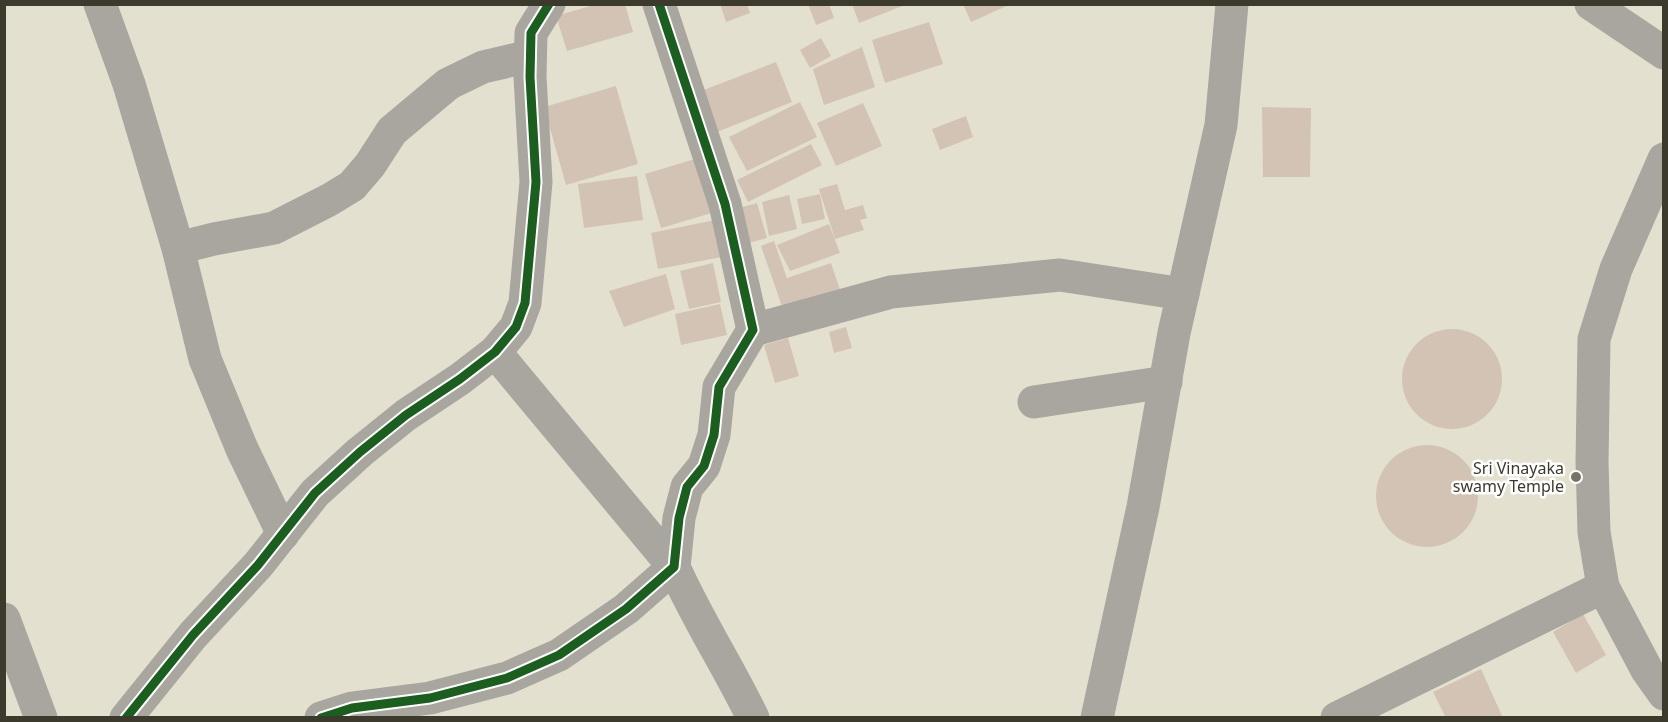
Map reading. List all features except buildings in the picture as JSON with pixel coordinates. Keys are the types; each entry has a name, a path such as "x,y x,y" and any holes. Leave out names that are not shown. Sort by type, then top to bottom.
{"street":[{"path":"100,4 129,84 178,248 205,359 242,449 283,534"},
{"path":"126,717 193,635 258,565 315,493 360,452 406,415 460,379 495,352 516,327 525,303 536,182 531,33 549,4"},
{"path":"659,4 725,204 753,330"},
{"path":"1097,717 1143,507 1183,294 1221,125 1232,4"},
{"path":"1591,4 1664,53"},
{"path":"178,248 274,228 329,200 352,186 370,165 392,131 448,84 483,67 530,56"},
{"path":"1664,159 1616,269 1594,339 1592,462 1594,520 1603,587 1647,670 1664,694"},
{"path":"321,717 352,708 430,698 507,678 559,655 626,609 674,567 679,518 687,487 704,466 714,435 718,387 753,330 891,292 1060,275 1183,294"},
{"path":"495,352 674,567 689,601 733,676 753,717"},
{"path":"1034,402 1166,382"},
{"path":"1337,717 1603,587"},
{"path":"4,620 41,717"}],"cycle path":[{"path":"126,718 193,635 258,565 315,493 360,452 406,415 460,379 495,352 516,327 525,303 536,182 530,77 531,33 549,4"},
{"path":"321,718 352,708 430,698 507,678 559,655 626,609 674,567 679,518 687,487 704,466 714,435 719,387 753,330 725,204 659,4"}],"place":[{"name":"Sri Vinayaka swamy Temple","path":"1576,477"}]}
